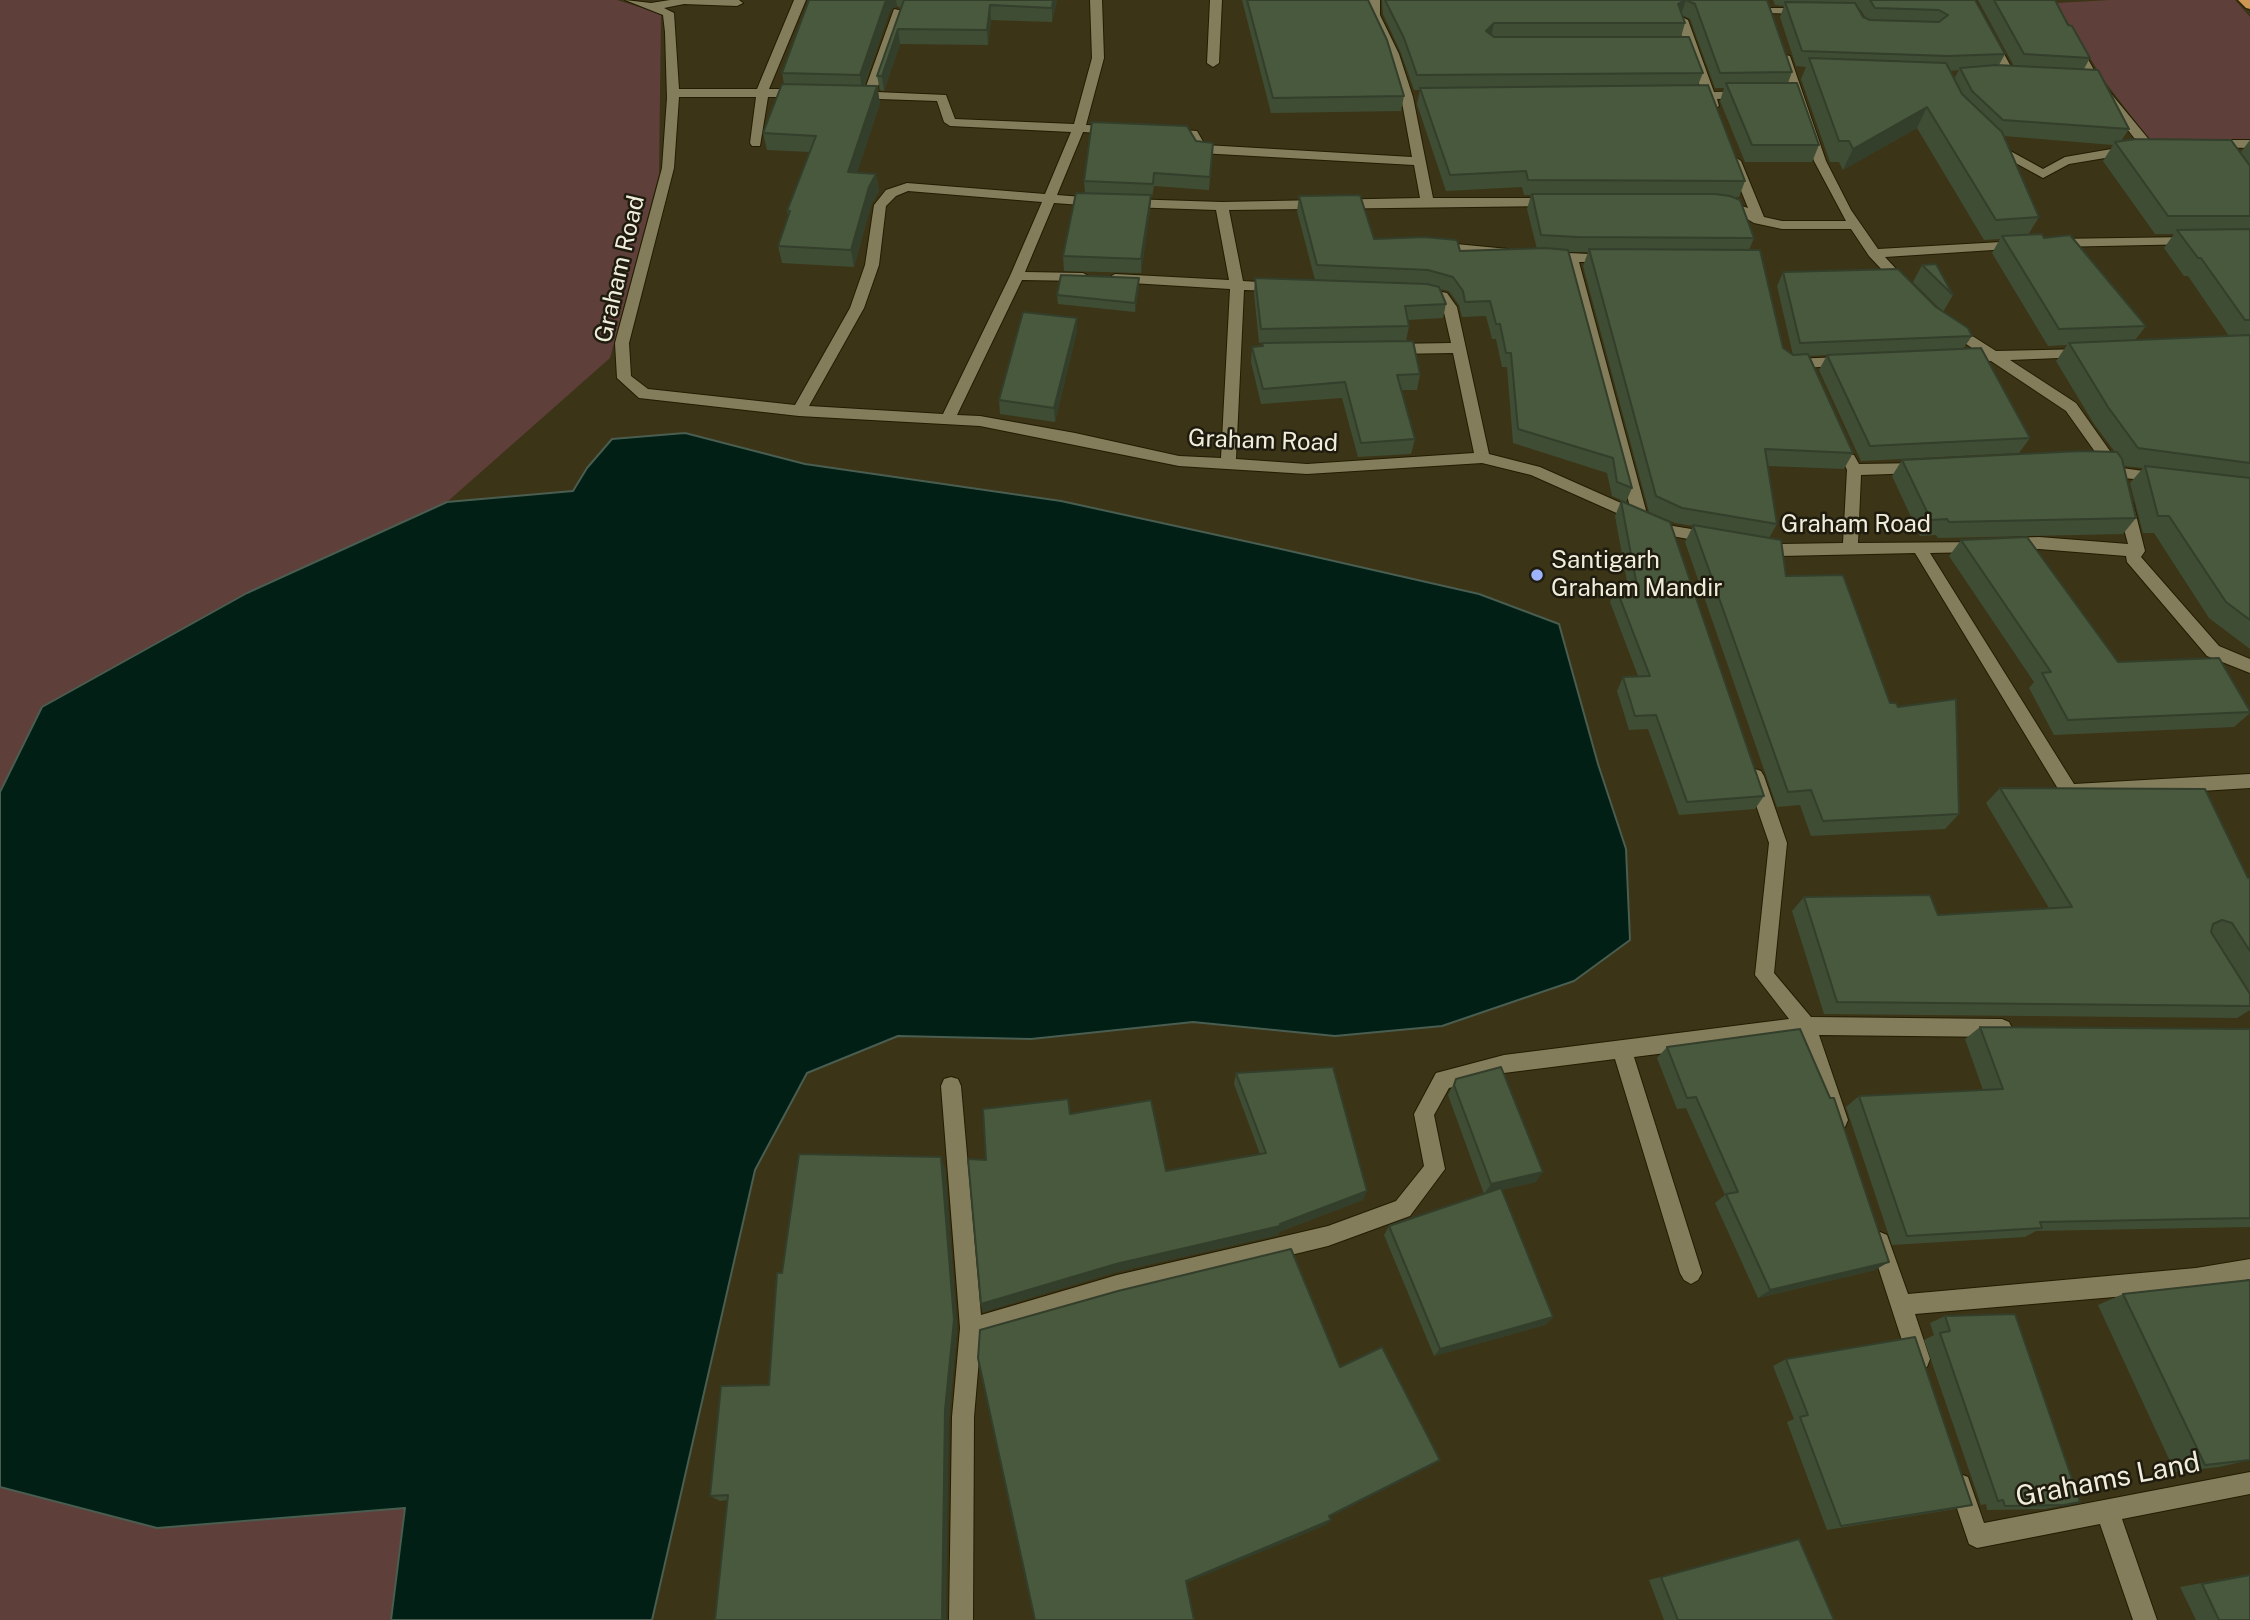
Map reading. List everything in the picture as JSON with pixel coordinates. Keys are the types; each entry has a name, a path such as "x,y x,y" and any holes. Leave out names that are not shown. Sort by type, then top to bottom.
{"main road":[{"path":"2245,0 2250,6"}],"street":[{"path":"631,0 651,7 685,1 737,3"},
{"path":"757,144 762,93 800,0"},
{"path":"947,419 1017,276 1079,128 1098,58 1097,0"},
{"path":"1213,63 1216,0"},
{"path":"1374,0 1374,15 1413,97 1418,161 1427,202"},
{"path":"1969,0 2010,76"},
{"name":"Graham Road","path":"651,7 668,13 673,93 668,168 638,274 622,344 624,378 644,394 799,411 980,421 1179,461 1307,470 1482,458 1535,471 1640,515 1671,531 1781,550 2039,543 2137,551"},
{"path":"869,95 898,11"},
{"path":"1770,11 1818,12"},
{"path":"1682,20 1719,121"},
{"path":"2069,34 2088,79 2147,146"},
{"path":"1678,45 1692,45"},
{"path":"1781,47 1796,72 1790,94 1845,210 1874,253 1916,297"},
{"path":"673,93 815,93"},
{"path":"842,94 942,98 950,122 1130,131"},
{"path":"1681,96 1759,95"},
{"path":"1155,132 1193,134 1200,149 1418,161"},
{"path":"1981,134 1997,149 2043,174 2065,161 2147,146 2170,146"},
{"path":"2193,145 2221,149 2250,144"},
{"path":"1729,145 1759,220"},
{"path":"799,411 857,308 872,265 880,205 891,193 907,187 1051,200 1222,206 1561,202"},
{"path":"1709,202 1728,204 1759,220 1782,225 1856,225"},
{"path":"1222,206 1237,285 1239,351 1228,464"},
{"path":"1874,253 2039,244 2209,241"},
{"path":"1420,245 1572,259 1626,259"},
{"path":"1572,259 1640,515"},
{"path":"1017,276 1097,277 1290,287"},
{"path":"1411,292 1435,293 1447,300 1482,458"},
{"path":"1945,323 2071,407 2118,473 2137,551 2133,558 2213,651 2250,666"},
{"path":"1379,349 1459,348"},
{"path":"1782,351 1785,364 1809,369 1860,361"},
{"path":"1953,358 2100,352"},
{"path":"1843,446 1854,470 1850,549"},
{"path":"2082,458 2109,457"},
{"path":"1854,470 1938,467"},
{"path":"2118,473 2171,480"},
{"path":"1671,531 1680,557"},
{"path":"1920,548 2069,792 2250,781"},
{"path":"1747,752 1778,844 1764,975 1806,1026 1845,1140"},
{"path":"971,1328 1117,1286 1328,1236 1403,1209 1436,1169 1424,1114 1443,1080 1504,1064 1806,1026 2021,1028"},
{"path":"1622,1049 1691,1273"},
{"path":"951,1086 971,1328 963,1417 961,1620"},
{"path":"1875,1229 1926,1382"},
{"path":"1901,1305 2196,1279 2250,1269"},
{"name":"Grahams Land","path":"1952,1459 1977,1536 2250,1483"},
{"path":"2107,1510 2145,1620"}],"shaded area":[{"path":"0,0 617,0 661,14 659,174 610,358 447,502 247,593 43,707 0,792"},
{"path":"2235,0 2250,17 2250,141 2151,142 2103,79 2056,3"},
{"path":"685,433 805,464 1061,501 1281,549 1479,594 1559,624 1598,764 1626,849 1630,940 1574,981 1442,1026 1335,1036 1193,1022 1031,1039 898,1036 807,1073 755,1170 652,1620 391,1620 405,1508 157,1528 0,1487 0,792 42,707 247,593 447,502 573,491 587,468 612,439"},
{"path":"0,1487 157,1528 406,1508 391,1620 0,1620"}],"building":[{"path":"809,0 886,0 860,75 782,73"},
{"path":"904,0 1053,0 1052,8 990,5 987,30 898,29 882,76 877,76"},
{"path":"1247,0 1368,0 1387,40 1404,96 1273,98"},
{"path":"1385,0 1685,0 1678,4 1685,23 1494,23 1486,31 1494,37 1689,37 1703,73 1417,75 1404,38"},
{"path":"1686,0 1767,0 1792,72 1720,73 1695,4"},
{"path":"1870,0 1975,0 2005,54 1948,56 1802,51 1785,2 1855,3 1863,17 1870,20 1939,22 1948,15 1939,10 1875,8"},
{"path":"1994,0 2055,0 2090,58 2024,54"},
{"path":"1809,58 1946,63 1962,94 2002,132 2039,217 1996,220 1927,107 1853,149 1849,141 1839,141"},
{"path":"1996,65 2098,70 2129,129 2003,120 1972,91 1960,68"},
{"path":"1726,83 1797,83 1819,145 1752,145"},
{"path":"782,84 877,86 848,172 876,174 869,187 851,250 778,246 790,211 787,211 816,136 763,133"},
{"path":"1708,85 1745,181 1528,180 1526,171 1450,175 1420,88"},
{"path":"1092,122 1187,126 1196,141 1213,143 1210,177 1154,173 1153,184 1084,181"},
{"path":"2136,139 2231,140 2250,166 2250,216 2168,216 2115,142"},
{"path":"1076,193 1151,195 1141,259 1063,256"},
{"path":"1532,194 1730,196 1740,200 1754,238 1541,235"},
{"path":"1360,195 1374,239 1424,237 1457,240 1460,251 1545,248 1568,250 1632,488 1617,482 1613,458 1518,429 1511,353 1506,353 1500,324 1496,324 1490,301 1465,302 1463,291 1453,277 1428,270 1317,265 1299,196"},
{"path":"2250,229 2250,320 2245,320 2201,258 2198,258 2177,230"},
{"path":"2042,234 2044,238 2070,235 2146,326 2059,329 2002,236"},
{"path":"1589,249 1760,250 1783,348 1793,355 1808,354 1853,453 1765,449 1777,524 1682,508 1656,496"},
{"path":"1936,264 1953,295 1922,265"},
{"path":"1898,269 1936,307 1968,328 1972,336 1800,343 1783,272"},
{"path":"1061,275 1139,278 1135,303 1057,295"},
{"path":"1255,278 1427,284 1439,287 1446,304 1405,306 1409,326 1261,329"},
{"path":"1023,312 1077,318 1054,408 999,400"},
{"path":"2250,335 2250,463 2138,448 2108,407 2069,343"},
{"path":"1413,341 1420,374 1397,375 1415,439 1361,443 1345,382 1263,389 1252,347 1263,346 1262,343"},
{"path":"1981,348 2030,438 1870,446 1827,355"},
{"path":"2081,451 2117,452 2122,459 2136,518 1949,522 1947,519 1931,520 1902,460"},
{"path":"2145,466 2250,478 2250,620 2226,602 2169,516 2158,516"},
{"path":"1621,501 1670,522 1764,796 1687,802 1656,715 1635,716 1623,677 1650,676 1616,588 1637,586"},
{"path":"1693,525 1781,540 1786,576 1843,575 1890,703 1896,703 1898,707 1956,699 1959,814 1823,821 1811,790 1788,792"},
{"path":"2027,537 2118,662 2219,658 2250,712 2068,720 2042,673 2051,672 1961,540"},
{"path":"2000,788 2205,789 2250,878 2250,951 2232,923 2222,920 2213,924 2211,932 2250,994 2250,1006 1837,1002 1804,897 1930,895 1938,915 2072,907"},
{"path":"1980,1027 2250,1029 2250,1218 2040,1222 2042,1228 1907,1236 1859,1096 2003,1089"},
{"path":"1800,1029 1830,1098 1834,1098 1889,1262 1770,1290 1726,1194 1738,1192 1696,1097 1687,1098 1667,1047"},
{"path":"1333,1067 1367,1191 1280,1226 1116,1264 981,1304 968,1159 986,1160 983,1109 1068,1099 1070,1114 1151,1100 1166,1171 1266,1153 1236,1073"},
{"path":"1501,1067 1543,1172 1491,1184 1454,1085 1456,1079"},
{"path":"799,1154 941,1157 954,1320 945,1410 942,1618 947,1620 715,1620 728,1495 710,1496 721,1386 769,1385 777,1273 782,1273"},
{"path":"1501,1188 1553,1317 1440,1349 1389,1226"},
{"path":"1291,1249 1340,1367 1382,1347 1440,1460 1329,1516 1331,1520 1186,1581 1194,1620 1035,1620 978,1358 980,1330 1118,1291"},
{"path":"2250,1280 2250,1460 2205,1465 2123,1294"},
{"path":"2015,1314 2080,1502 2064,1505 2005,1506 2003,1500 1998,1501 1940,1333 1950,1331 1945,1316"},
{"path":"1915,1337 1972,1505 1841,1526 1800,1417 1808,1415 1786,1359"},
{"path":"1799,1539 1834,1620 1678,1620 1661,1577"},
{"path":"2250,1575 2250,1620 2219,1620 2202,1584"}],"place":[{"name":"Santigarh Graham Mandir","path":"1537,575"}]}
